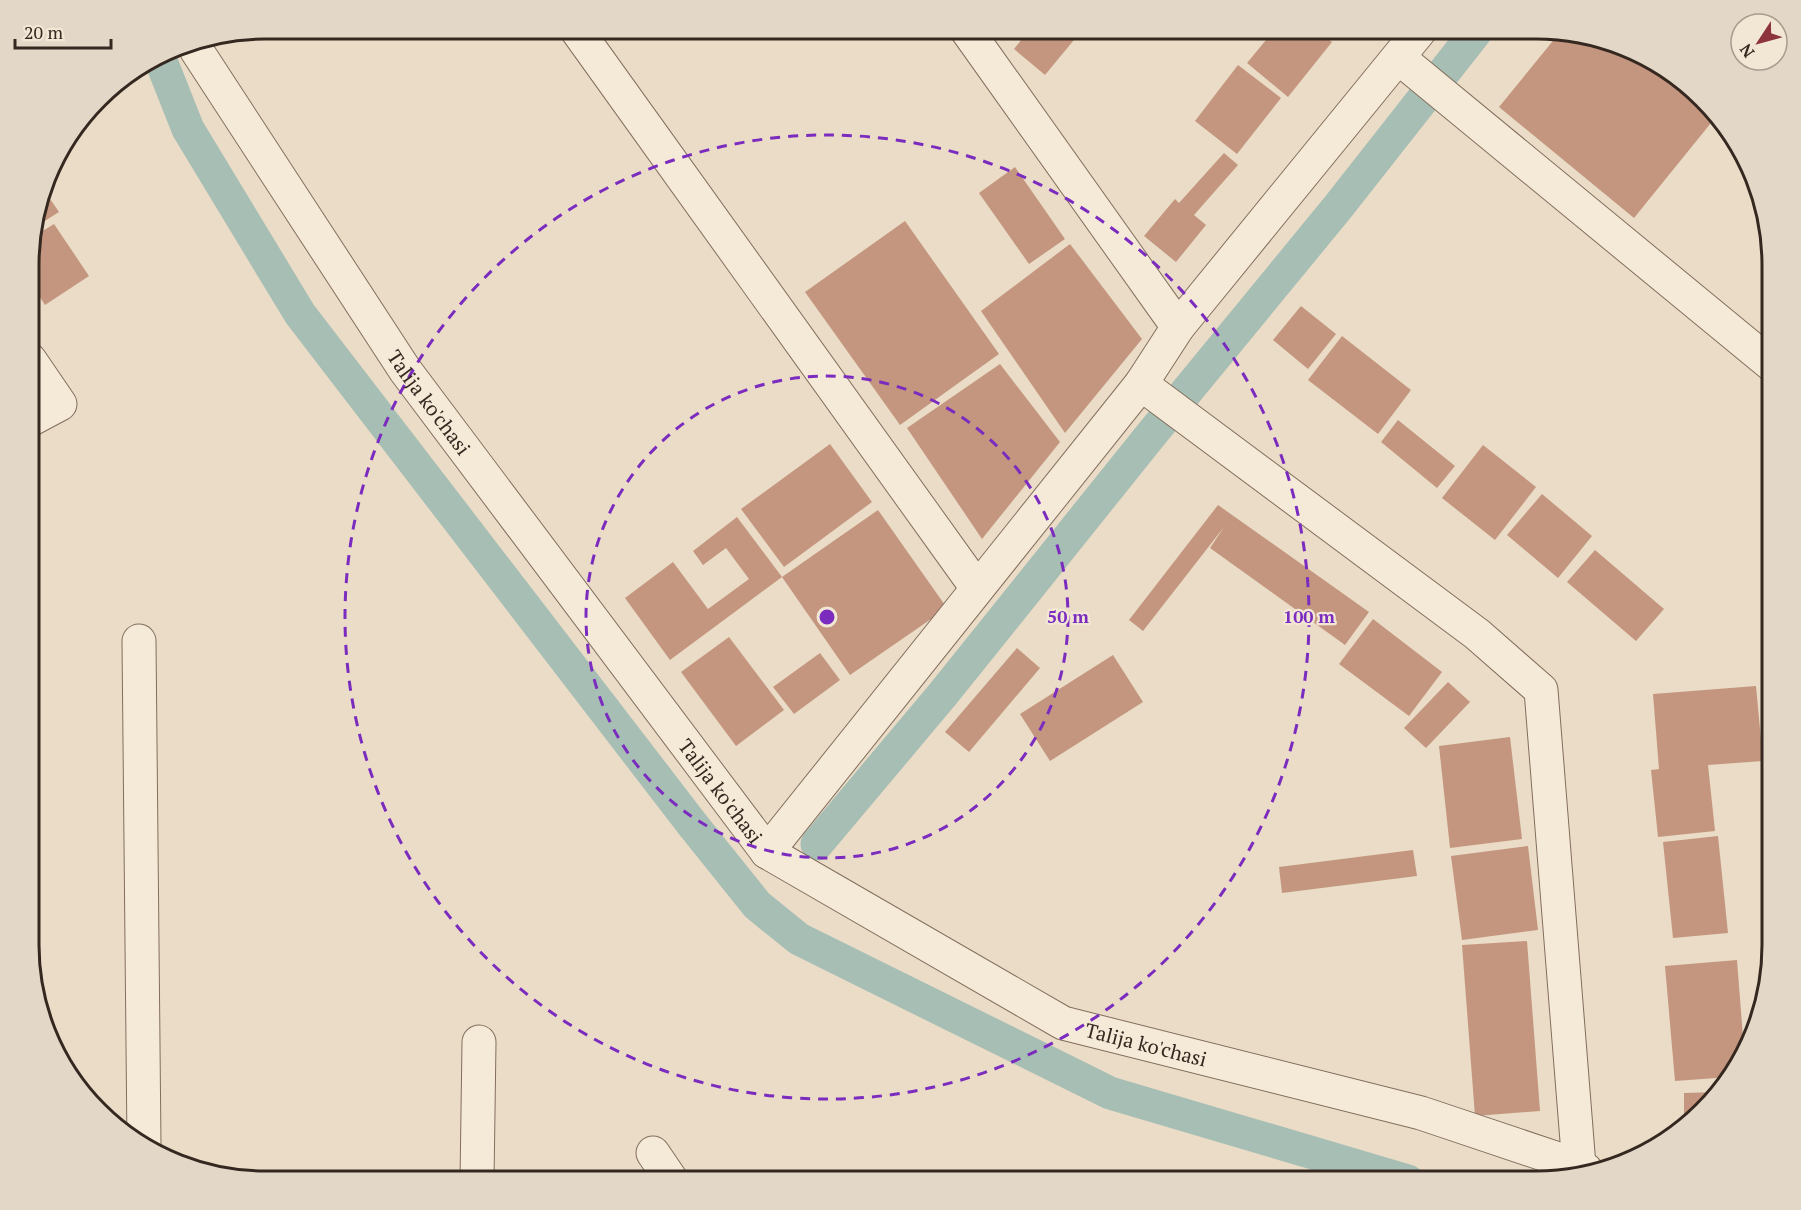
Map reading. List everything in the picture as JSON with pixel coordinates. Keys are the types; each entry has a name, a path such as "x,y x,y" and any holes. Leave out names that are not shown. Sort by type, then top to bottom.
{"street":[{"path":"583,39 977,588"},
{"path":"980,39 1178,327"},
{"path":"767,852 1141,384 1178,327 1413,39"},
{"name":"Talija ko'chasi","path":"197,50 405,370 767,852 1063,1023 1421,1113 1579,1167"},
{"path":"1399,58 1762,357"},
{"path":"39,373 60,404 39,415"},
{"path":"1141,384 1477,634 1541,690 1582,1166"},
{"path":"139,641 144,1136"},
{"path":"477,1171 479,1042"},
{"path":"653,1153 665,1171"}],"building":[{"path":"1022,39 1075,39 1045,75 1014,49"},
{"path":"1267,39 1328,39 1332,42 1288,97 1247,63"},
{"path":"1554,40 1580,43 1636,62 1685,95 1711,123 1634,218 1499,107"},
{"path":"1238,65 1281,98 1237,154 1195,121"},
{"path":"1224,153 1238,165 1194,215 1206,225 1176,262 1144,236 1175,199 1179,203"},
{"path":"1015,167 1065,239 1029,264 979,193"},
{"path":"50,198 59,212 43,222"},
{"path":"905,221 999,354 900,425 805,292"},
{"path":"54,224 89,276 45,305 39,296 42,232"},
{"path":"1070,244 1142,339 1065,433 981,311"},
{"path":"1301,306 1336,334 1308,369 1273,340"},
{"path":"1342,336 1411,390 1378,434 1308,380"},
{"path":"1000,364 1060,442 982,539 907,428"},
{"path":"1398,420 1455,466 1437,488 1381,442"},
{"path":"830,444 872,502 784,567 741,509"},
{"path":"1483,445 1536,487 1495,540 1442,498"},
{"path":"1542,494 1592,536 1558,578 1507,535"},
{"path":"1218,505 1369,612 1345,645 1210,548 1224,527 1143,631 1129,620"},
{"path":"878,510 947,608 850,675 782,577"},
{"path":"737,517 782,577 670,660 625,598 673,562 708,609 749,579 726,548 703,565 693,551"},
{"path":"1595,550 1664,609 1636,641 1567,582"},
{"path":"1373,619 1442,672 1409,716 1339,664"},
{"path":"729,637 784,710 736,746 681,672"},
{"path":"1017,648 1040,668 969,752 945,732"},
{"path":"820,653 840,680 794,714 773,687"},
{"path":"1113,655 1143,702 1050,761 1020,714"},
{"path":"1448,682 1470,702 1426,748 1404,728"},
{"path":"1756,686 1762,761 1708,765 1715,831 1658,837 1651,770 1659,769 1653,694"},
{"path":"1510,737 1522,839 1450,848 1439,746"},
{"path":"1718,836 1728,933 1673,938 1663,842"},
{"path":"1528,846 1538,930 1462,940 1451,856"},
{"path":"1413,850 1417,876 1282,893 1279,867"},
{"path":"1527,941 1540,1111 1475,1116 1462,945"},
{"path":"1737,960 1743,1036 1732,1058 1718,1078 1675,1081 1665,966"},
{"path":"1707,1092 1684,1116 1684,1093"}],"waterway":[{"path":"817,844 943,694 1338,207 1470,39"},
{"path":"162,64 188,129 300,314 692,824 757,905 799,939 1110,1093 1374,1171"}]}
